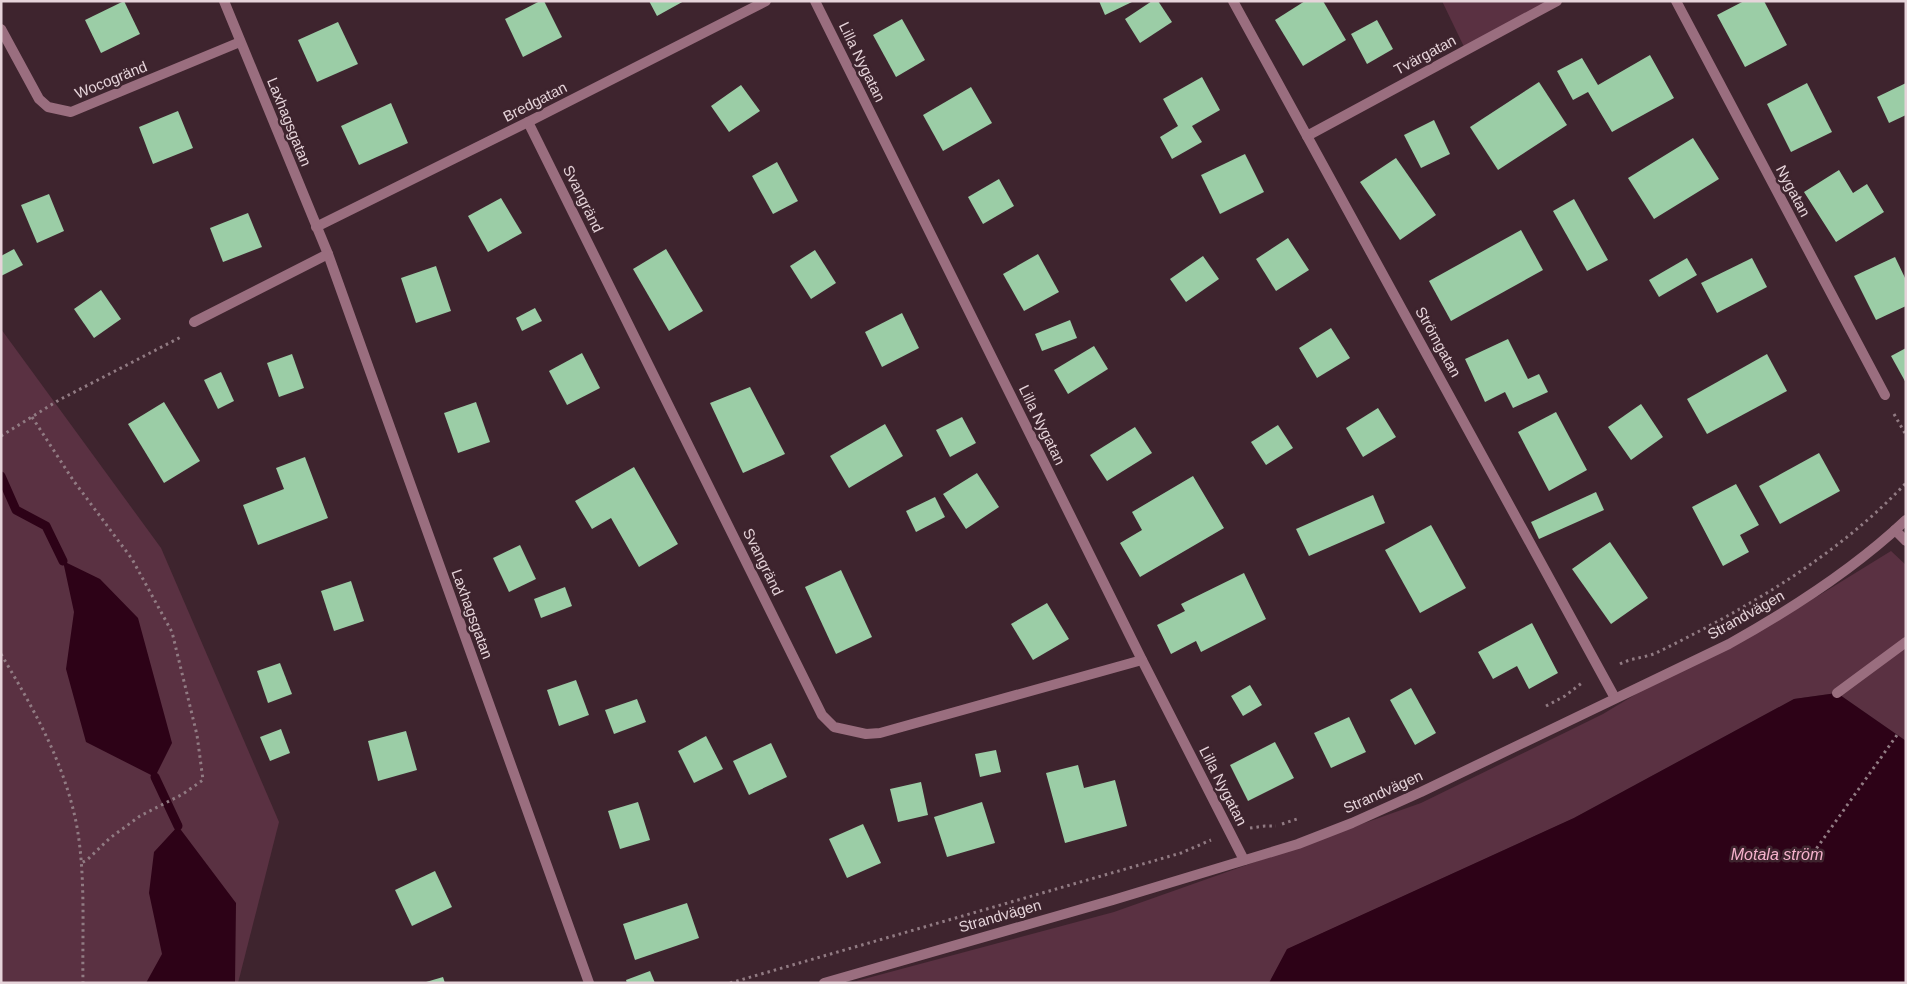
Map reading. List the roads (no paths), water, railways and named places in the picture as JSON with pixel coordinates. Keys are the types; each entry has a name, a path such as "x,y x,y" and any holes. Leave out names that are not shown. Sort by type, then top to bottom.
{"street":[{"name":"Laxhagsgatan","path":"224,1 328,254 589,983"},
{"name":"Bredgatan","path":"316,227 766,1"},
{"name":"Lilla Nygatan","path":"815,1 1142,660 1244,860"},
{"name":"Strömgatan","path":"1234,1 1615,698"},
{"name":"Tvärgatan","path":"1307,136 1557,1"},
{"name":"Nygatan","path":"1676,1 1885,395"},
{"name":"Wocogränd","path":"1,29 39,99 48,107 71,112 240,42"},
{"name":"Svangränd","path":"528,122 822,715 834,727 866,734 880,733 1142,660"},
{"path":"194,322 328,254"},
{"name":"Strandvägen","path":"824,983 1113,900 1298,844 1352,823 1421,792 1728,644 1770,621 1845,570 1906,520"},
{"path":"1895,530 1906,541"},
{"path":"1837,692 1906,642"}],"water":[{"path":"63,561 100,579 138,618 172,743 155,777 86,742 66,669 74,612"},
{"name":"Motala ström","path":"1837,693 1906,741 1906,983 1269,983 1287,949 1574,818 1794,699"},
{"path":"178,826 236,903 235,983 146,983 162,954 149,893 154,852"}],"waterway":[{"path":"1,476 16,510 46,526 63,561"},
{"path":"155,777 178,826"}]}
